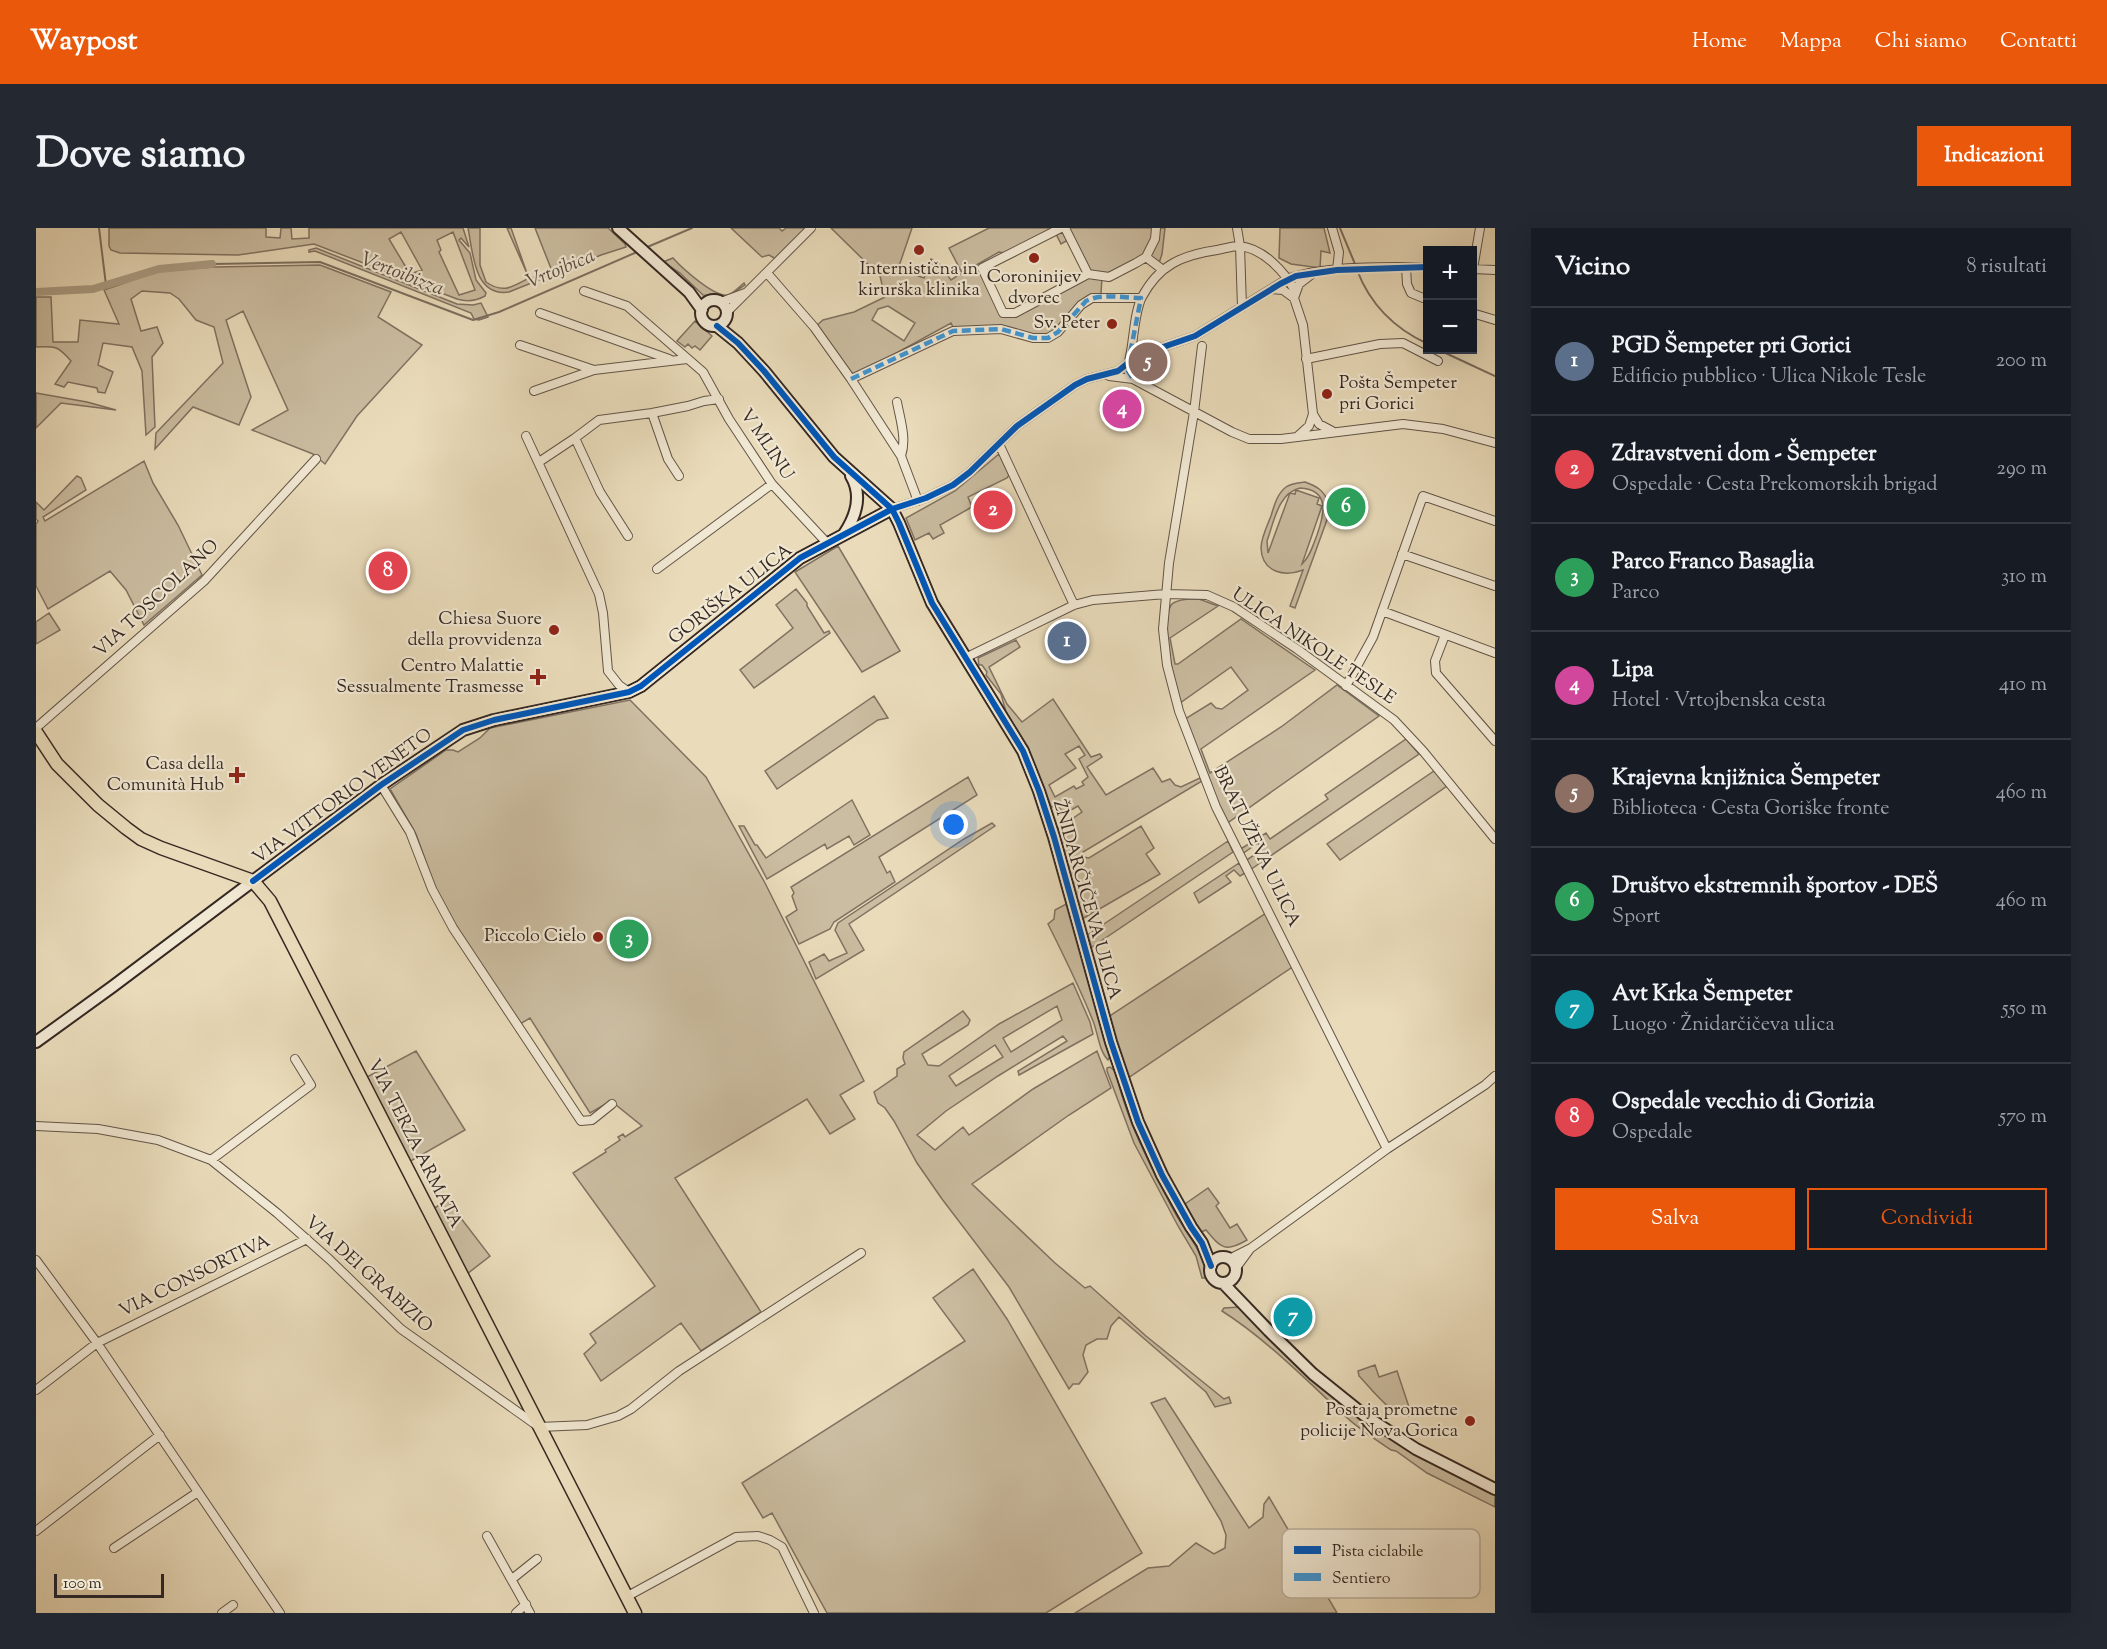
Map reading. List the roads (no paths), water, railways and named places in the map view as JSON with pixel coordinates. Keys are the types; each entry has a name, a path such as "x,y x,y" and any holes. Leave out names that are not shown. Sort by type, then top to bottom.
{"main road":[{"path":"36,730 64,770 98,805 126,828 161,848 253,881"},
{"name":"VIA TERZA ARMATA","path":"253,881 270,901 634,1613"}],"street":[{"path":"618,228 705,306"},
{"path":"705,306 704,320 709,325 811,228"},
{"path":"1088,274 1063,228 982,268 1004,313 1015,313 1088,274 1109,277 1146,257 1155,239 1156,228"},
{"path":"1237,228 1240,246 1242,307"},
{"path":"1332,228 1339,252 1337,270"},
{"path":"1477,246 1480,228"},
{"path":"1132,379 1127,369 1141,298 1161,271 1167,265 1196,253 1240,246 1269,258 1287,279 1294,295 1302,325 1312,414 1309,426 1297,437"},
{"path":"1146,257 1161,271"},
{"path":"1406,267 1407,284 1411,293 1423,298"},
{"path":"848,472 892,509 918,501 953,485 970,472 1017,426 1063,393 1087,379 1118,371 1137,356 1195,336 1287,279 1302,274 1337,270 1423,267"},
{"path":"1477,269 1495,270"},
{"path":"766,273 813,326 851,379 901,456 918,501"},
{"path":"1294,295 1301,281 1313,273"},
{"path":"1271,289 1283,290 1294,295"},
{"name":"V MLINU","path":"584,291 627,306 703,372 729,419 772,484 827,543"},
{"path":"851,379 953,331 1001,329 1033,338 1048,338 1058,332 1081,305 1092,298 1141,298"},
{"path":"705,306 715,300 738,343 773,382 856,484 857,506 852,522 844,534"},
{"path":"540,313 670,360"},
{"path":"1477,314 1495,320"},
{"path":"1306,359 1380,344 1403,343 1438,360"},
{"path":"520,345 594,370"},
{"name":"BRATUŽEVA ULICA","path":"1202,346 1194,412 1169,563 1163,629 1167,665 1179,711 1216,807 1387,1149"},
{"path":"534,391 594,370 687,359"},
{"path":"1102,376 1132,379 1249,439 1297,437 1403,424 1443,429 1495,443"},
{"path":"538,462 599,420 652,413 719,399"},
{"path":"897,402 903,437 901,456"},
{"path":"652,413 668,459 679,476"},
{"path":"1312,414 1319,424 1333,432"},
{"path":"526,436 600,594 608,671 627,692"},
{"path":"575,438 600,492 628,536"},
{"path":"999,444 1074,605"},
{"name":"VIA TOSCOLANO","path":"36,730 204,580 316,459"},
{"path":"657,569 772,484"},
{"path":"1346,686 1373,637 1423,496 1495,521"},
{"name":"GORIŠKA ULICA","path":"627,692 641,686 800,558 892,509"},
{"name":"ŽNIDARČIČEVA ULICA","path":"892,509 932,603 1023,751 1040,791 1111,1042 1138,1122 1162,1175 1191,1227 1202,1243 1228,1269 1242,1302 1313,1374 1364,1415 1416,1449 1495,1489"},
{"path":"1402,554 1495,586"},
{"name":"ULICA NIKOLE TESLE","path":"965,658 1074,605 1093,600 1166,594 1207,595 1234,607 1388,715 1416,743 1495,839"},
{"path":"1382,611 1495,653"},
{"path":"1445,635 1435,661 1436,673 1495,741"},
{"name":"VIA VITTORIO VENETO","path":"36,1042 381,785 463,730 494,720 627,692"},
{"name":"VIA VITTORIO VENETO","path":"381,785 410,832 432,889 453,928 581,1121 592,1120 612,1104"},
{"path":"211,1160 311,1085 295,1059"},
{"path":"1211,1266 1215,1261 1228,1269 1251,1248 1387,1149 1485,1085 1495,1076"},
{"name":"VIA DEI GRABIZIO","path":"36,1125 98,1129 159,1140 211,1160 307,1239 401,1329 539,1427"},
{"name":"VIA CONSORTIVA","path":"36,1390 97,1343 307,1239"},
{"name":"ŽNIDARČIČEVA ULICA","path":"1202,1243 1213,1278 1228,1269"},
{"path":"539,1427 587,1425 631,1409 679,1371 861,1253"},
{"path":"36,1260 97,1343 280,1613"},
{"path":"36,1531 159,1435"},
{"path":"114,1548 198,1492"},
{"path":"487,1536 530,1613"},
{"path":"626,1597 736,1537 758,1536 782,1548 814,1613"},
{"path":"512,1579 537,1559"},
{"path":"516,1613 526,1604"},
{"path":"222,1613 233,1605"}],"waterway":[{"name":"Vrtojbica","path":"99,228 106,285"},
{"name":"Vrtojbica","path":"645,248 692,228"},
{"name":"Vrtojbica","path":"1340,228 1355,264"},
{"name":"Vertoibizza","path":"212,264 320,262 473,320 499,312 637,252"},
{"name":"Vertoibizza","path":"36,292 93,289 159,269 212,264"},
{"name":"Vrtojbica","path":"1357,270 1369,294 1385,314 1405,331 1423,342"},
{"name":"Vrtojbica","path":"1448,354 1495,376"}],"place":[{"name":"Internistična in kirurška klinika","path":"919,250"},
{"name":"Coroninijev dvorec","path":"1034,258"},
{"name":"Sv. Peter","path":"1112,324"},
{"name":"Krajevna knjižnica Šempeter","path":"1148,362"},
{"name":"Pošta Šempeter pri Gorici","path":"1327,394"},
{"name":"Lipa","path":"1122,409"},
{"name":"Društvo ekstremnih športov - DEŠ","path":"1346,507"},
{"name":"Zdravstveni dom - Šempeter","path":"993,510"},
{"name":"Ospedale vecchio di Gorizia","path":"388,571"},
{"name":"Chiesa Suore della provvidenza","path":"554,630"},
{"name":"PGD Šempeter pri Gorici","path":"1067,641"},
{"name":"Centro Malattie Sessualmente Trasmesse","path":"538,677"},
{"name":"Casa della Comunità Hub","path":"237,775"},
{"name":"Piccolo Cielo","path":"598,937"},
{"name":"Parco Franco Basaglia","path":"629,939"},
{"name":"Avt Krka Šempeter","path":"1293,1317"},
{"name":"Postaja prometne policije Nova Gorica","path":"1470,1421"}]}
